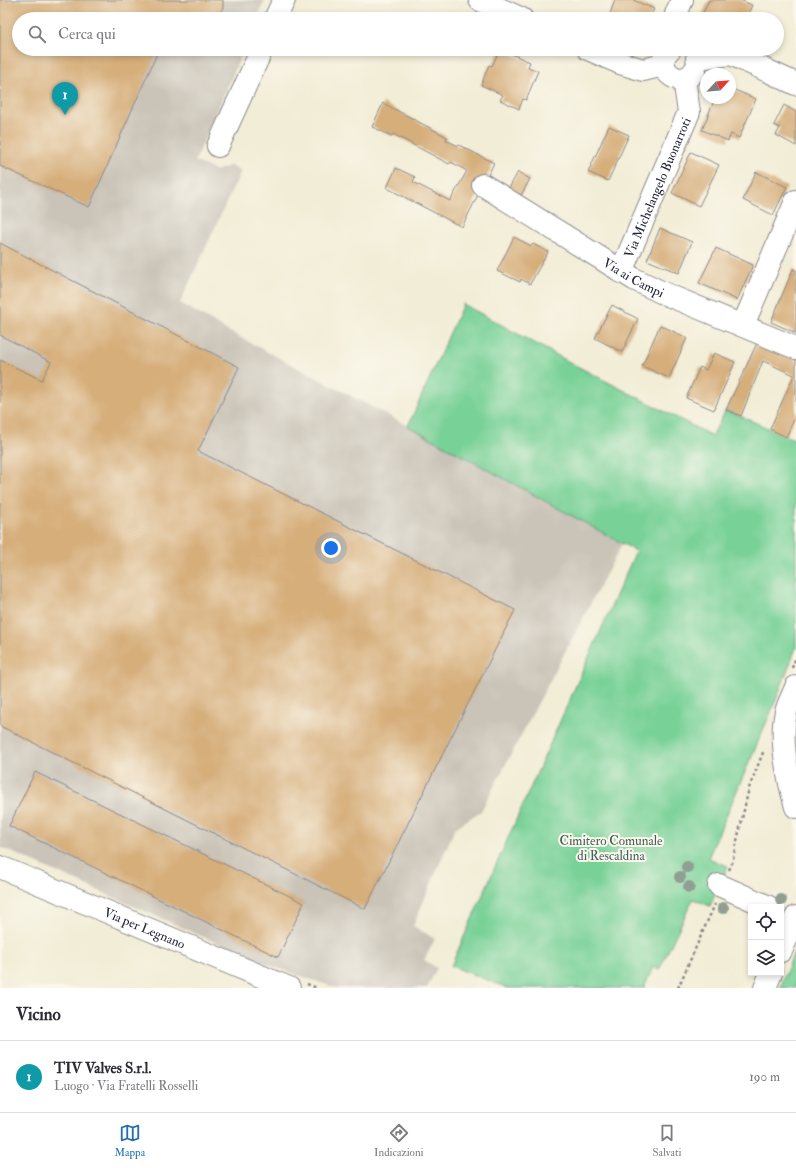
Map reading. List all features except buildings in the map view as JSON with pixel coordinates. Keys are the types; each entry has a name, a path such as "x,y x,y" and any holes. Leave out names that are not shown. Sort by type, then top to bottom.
{"street":[{"path":"278,12 284,0"},
{"path":"480,0 507,12"},
{"path":"677,12 682,0"},
{"path":"218,146 259,56"},
{"path":"604,56 643,70 667,57"},
{"path":"667,57 666,70 674,78 684,78 693,73 696,68 694,56"},
{"path":"735,56 796,84"},
{"name":"Via Michelangelo Buonarroti","path":"621,272 689,112 684,78"},
{"name":"Via ai Campi","path":"483,186 621,272 663,293 796,348"},
{"path":"743,325 796,201"},
{"path":"793,679 786,712 784,750 796,806"},
{"name":"Via per Legnano","path":"0,867 289,988"},
{"path":"721,886 762,904"},
{"path":"784,942 792,917"},
{"path":"765,988 770,976"}],"path":[{"path":"793,679 796,657"},
{"path":"678,988 732,863 749,788 765,748"}],"shaded area":[{"path":"0,0 265,0 260,12 12,12 12,56 241,56 195,161 216,171 231,165 241,171 180,303 226,330 408,426 622,544 481,811 455,828 413,926 435,939 424,960 437,968 427,988 336,988 272,966 0,847"}],"green space":[{"name":"Cimitero Comunale di Rescaldina","path":"463,304 573,364 712,436 726,410 796,440 796,648 776,700 708,858 728,866 710,906 693,899 659,970 653,967 644,988 508,988 451,966 636,551 408,426"},
{"path":"795,949 796,988 780,988"}],"place":[{"name":"TIV Valves S.r.l.","path":"65,115"}]}
